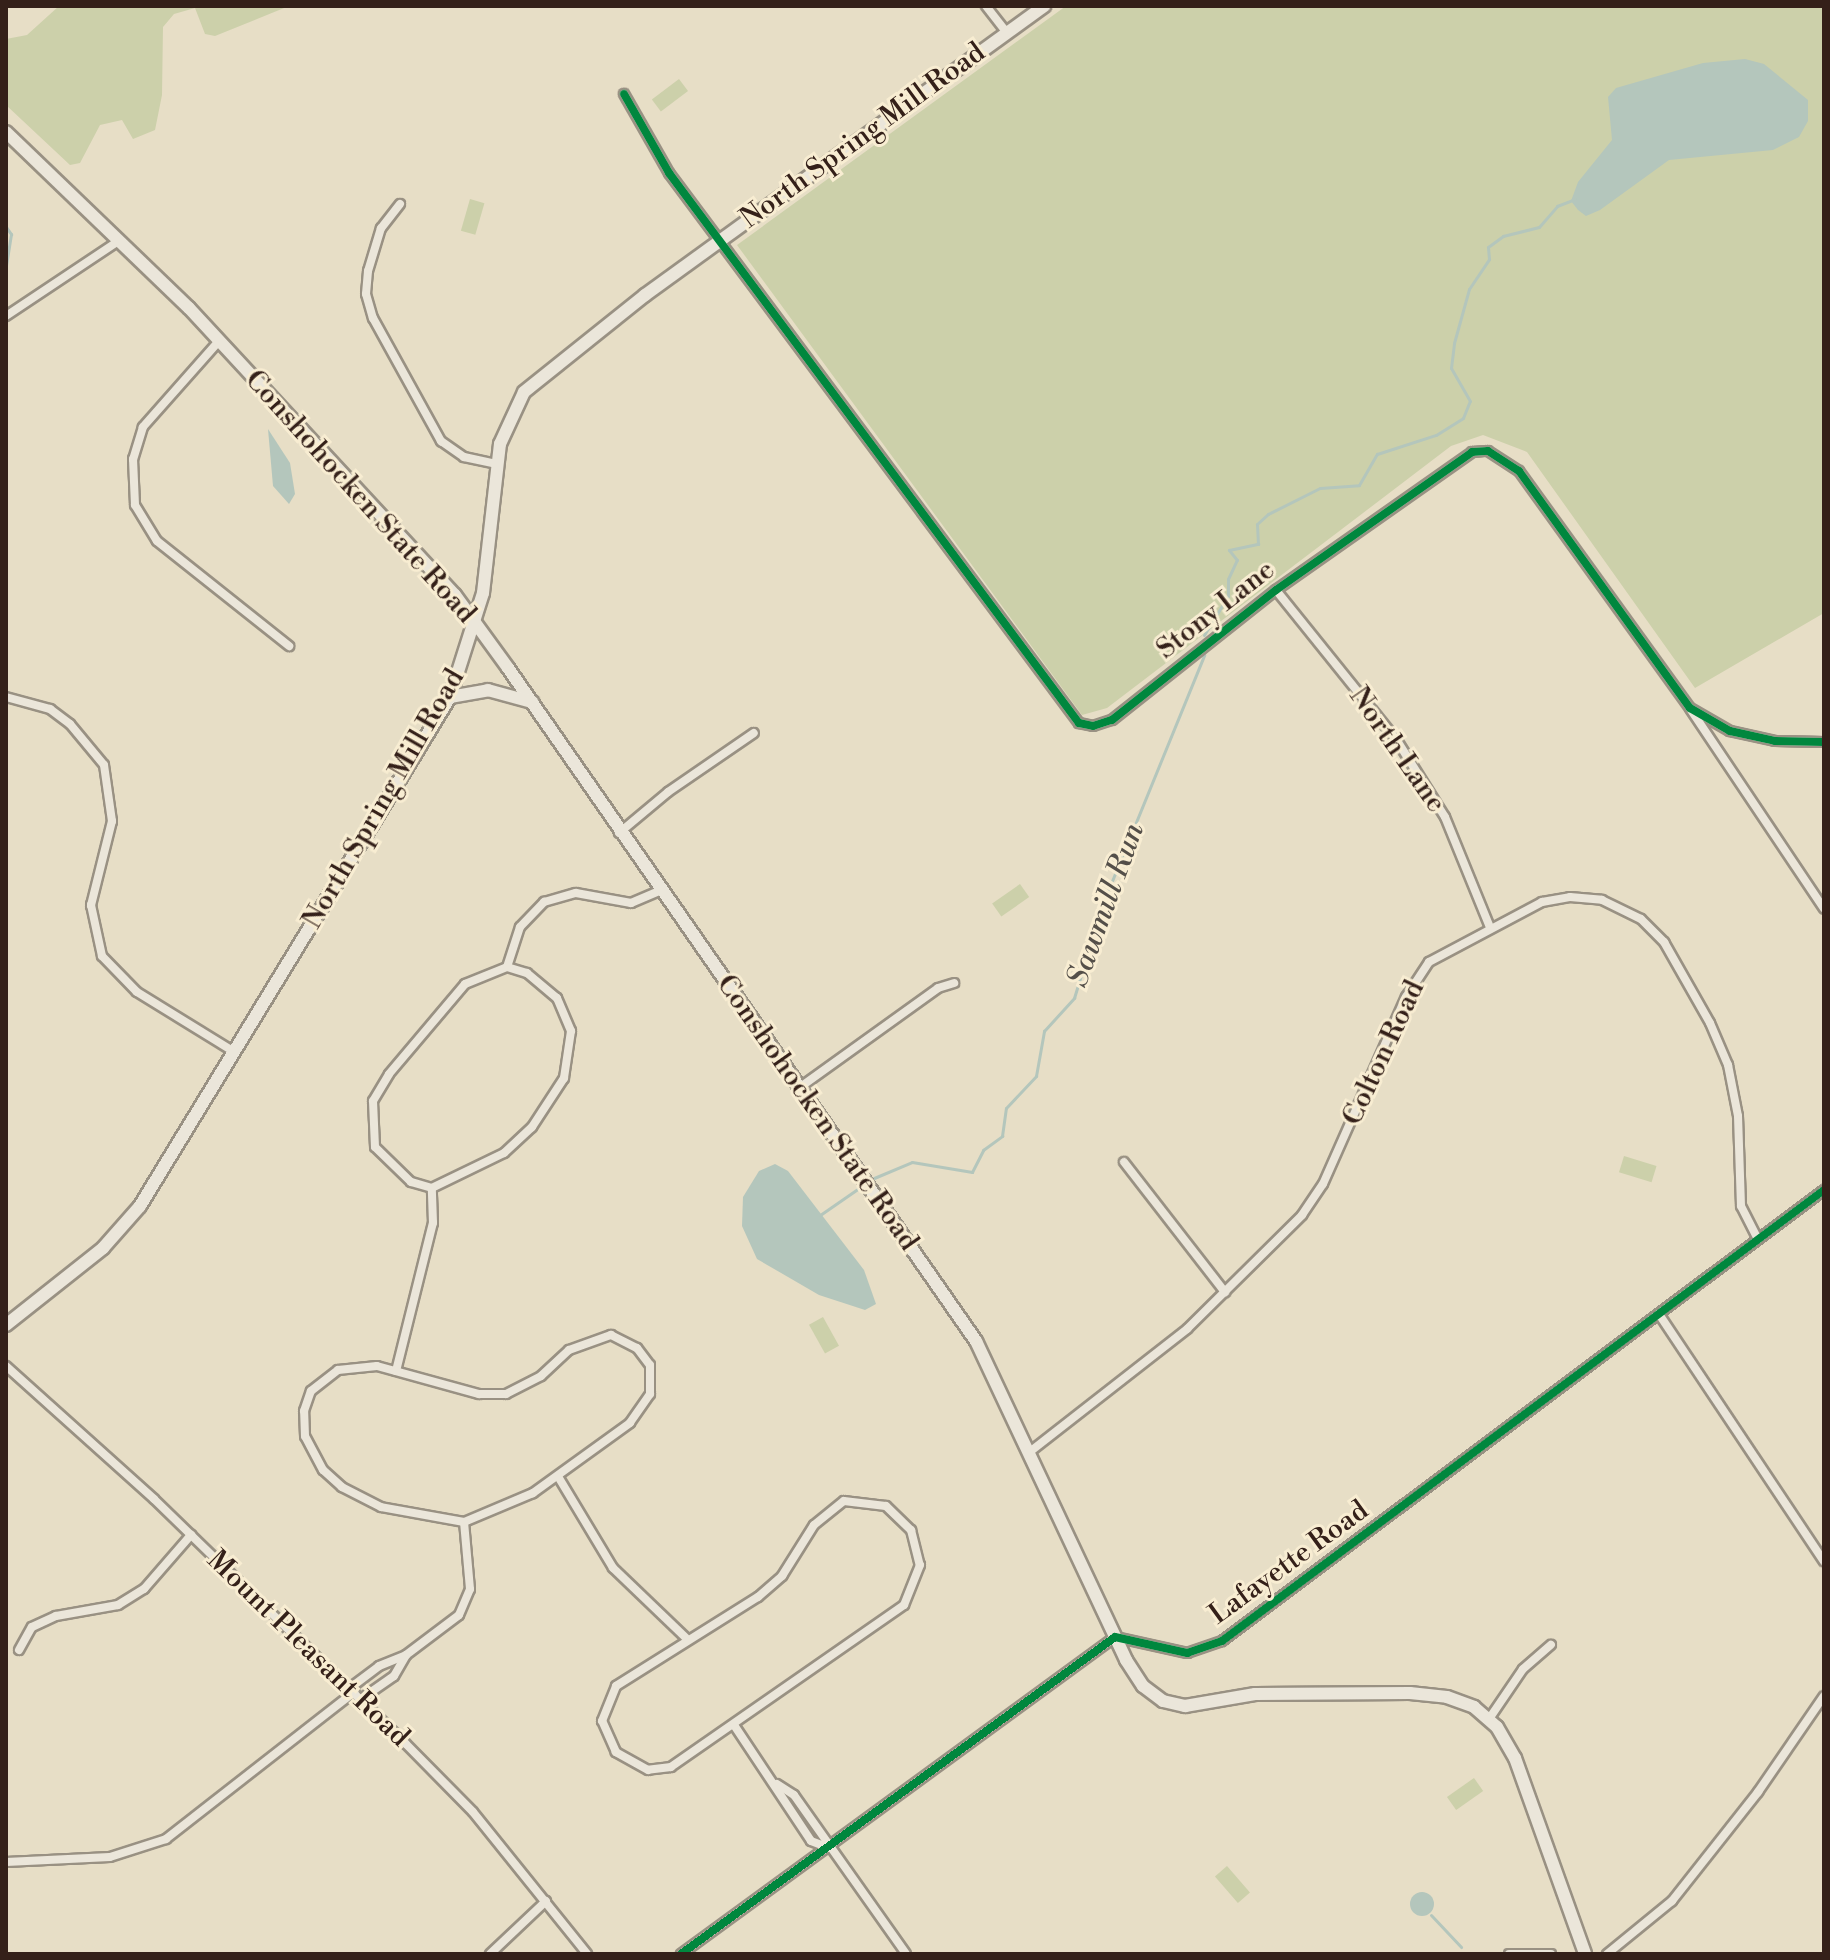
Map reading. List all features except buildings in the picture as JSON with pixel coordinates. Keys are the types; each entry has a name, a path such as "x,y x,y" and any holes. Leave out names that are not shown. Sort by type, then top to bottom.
{"main road":[{"name":"North Spring Mill Road","path":"6,1325 130,1220 450,697 475,623 497,464 506,422 531,383 721,239 1044,6"},
{"name":"Conshohocken State Road","path":"6,132 120,240 219,341 475,623 618,833 976,1341 1031,1451 1115,1637 1143,1686 1178,1705 1255,1694 1422,1694 1456,1699 1489,1719 1515,1758 1585,1954"},
{"path":"450,697 488,690 532,703"}],"street":[{"path":"986,6 1007,33"},
{"path":"624,94 649,144 721,239"},
{"path":"400,204 381,228 368,271 366,294 373,318 441,441 464,457 497,464"},
{"name":"Stony Lane","path":"721,239 1079,723 1093,726 1112,720 1276,590 1472,452 1488,451 1519,471 1690,708 1824,909"},
{"path":"6,316 120,240"},
{"path":"219,341 143,427 133,459 135,505 143,524 165,548 289,646"},
{"name":"North Lane","path":"1276,590 1396,739 1445,817 1490,927"},
{"path":"6,697 50,709 70,724 104,765 112,821 91,905 102,956 137,992 233,1051"},
{"name":"Stony Lane","path":"1690,708 1730,731 1775,741 1824,742"},
{"path":"618,833 668,792 754,733"},
{"path":"507,967 520,927 544,902 576,893 631,903 659,891"},
{"name":"Colton Road","path":"1031,1451 1164,1348 1225,1292 1314,1200 1421,972 1438,954 1542,902 1585,897 1621,907 1654,931 1710,1023 1728,1065 1738,1116 1741,1206 1758,1239"},
{"path":"507,967 527,973 557,998 571,1031 570,1063 532,1127 504,1153 432,1188 411,1182 375,1147 373,1101 389,1074 465,984 507,967"},
{"path":"799,1088 938,988 954,983"},
{"path":"1124,1162 1225,1292"},
{"path":"396,1371 433,1223 432,1188"},
{"name":"Lafayette Road","path":"1115,1637 1187,1653 1222,1641 1824,1190"},
{"path":"1659,1314 1824,1561"},
{"path":"611,1335 637,1348 650,1365 650,1394 630,1423 559,1478 464,1522 381,1507 342,1487 310,1449 304,1411 311,1391 326,1377 353,1365 396,1371 479,1394 506,1394 541,1376 569,1350 611,1335"},
{"name":"Mount Pleasant Road","path":"6,1366 191,1535 473,1812 587,1954"},
{"path":"559,1478 613,1568 686,1638"},
{"path":"844,1501 886,1506 911,1530 920,1565 904,1605 734,1725 671,1767 648,1770 627,1761 607,1738 604,1706 616,1686 686,1638 758,1597 782,1576 827,1510 844,1501"},
{"path":"6,1862 110,1857 166,1839 355,1693 379,1666 406,1655 459,1615 467,1602 470,1571 464,1522"},
{"path":"19,1650 32,1627 56,1616 118,1605 144,1589 191,1535"},
{"path":"681,1954 1115,1637"},
{"path":"1489,1719 1523,1669 1551,1645"},
{"path":"355,1693 394,1676 406,1655"},
{"path":"1607,1954 1672,1901 1758,1792 1824,1696"},
{"path":"734,1725 777,1784 783,1803 811,1841 829,1848"},
{"path":"777,1784 794,1795 906,1954"},
{"path":"490,1954 546,1901"},
{"path":"1509,1954 1551,1954"}],"green space":[{"path":"59,6 289,6 215,36 205,34 195,8 174,14 163,27 162,95 155,130 133,139 122,120 100,125 80,163 70,165 6,105 6,39 27,35"},
{"path":"1066,6 1824,6 1824,613 1695,688 1527,452 1483,435 1451,446 1107,708 1082,715 737,245"},
{"path":"679,79 688,91 661,111 652,99"},
{"path":"470,199 484,203 475,235 461,231"},
{"path":"1020,884 1029,897 1001,917 992,904"},
{"path":"1624,1156 1657,1166 1652,1182 1619,1172"},
{"path":"823,1317 839,1346 825,1354 809,1325"},
{"path":"1474,1778 1483,1791 1456,1810 1447,1797"},
{"path":"1227,1866 1250,1892 1238,1903 1215,1876"}],"shaded area":[{"path":"1745,59 1764,64 1808,100 1808,121 1799,137 1773,150 1669,160 1600,210 1586,216 1578,210 1571,201 1578,182 1612,140 1608,97 1616,88 1703,63"},
{"path":"268,429 290,463 295,494 289,504 273,486"},
{"path":"775,1164 788,1171 864,1270 876,1304 865,1310 819,1295 757,1259 742,1226 743,1197 759,1171"},
{"path":"1422,1892 1431,1895 1434,1904 1431,1913 1422,1916 1413,1913 1410,1904 1413,1895"}],"waterway":[{"name":"Sawmill Run","path":"1204,635 1228,596 1228,579 1237,560 1229,550 1258,544 1257,524 1268,514 1320,488 1359,485 1377,454 1436,435 1463,418 1470,401 1451,368 1454,343 1469,289 1489,259 1488,247 1503,236 1539,227 1557,206 1575,199"},
{"path":"6,227 11,234 6,267"},
{"name":"Sawmill Run","path":"874,1178 912,1162 972,1172 983,1150 1002,1136 1006,1108 1036,1076 1044,1031 1074,998 1103,903 1204,655"},
{"name":"Sawmill Run","path":"820,1215 859,1188"},
{"path":"1431,1915 1461,1947"}],"cycle path":[{"path":"624,94 669,173 1079,723 1093,726 1112,720 1276,590 1472,452 1488,451 1519,471 1690,708 1730,731 1775,741 1824,742"},
{"path":"681,1954 1115,1637 1187,1653 1222,1641 1824,1190"}]}
